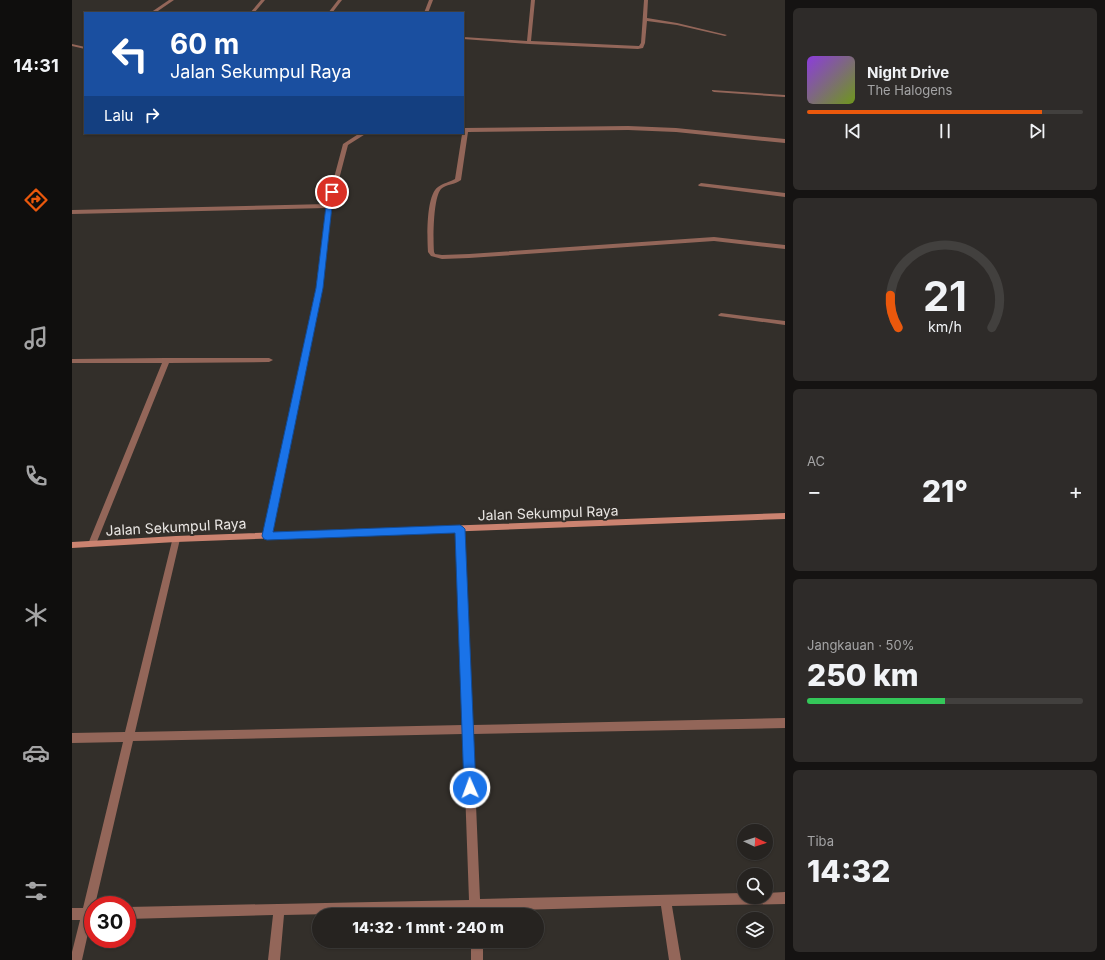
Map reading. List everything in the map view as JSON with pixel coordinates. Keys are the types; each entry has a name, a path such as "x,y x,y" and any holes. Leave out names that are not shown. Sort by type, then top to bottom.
{"main road":[{"name":"Jalan Sekumpul Raya","path":"72,545 785,516"}],"street":[{"path":"154,12 172,0"},
{"path":"253,12 263,0"},
{"path":"331,12 340,0"},
{"path":"426,12 431,0"},
{"path":"529,43 533,0"},
{"path":"464,38 529,43 638,48 641,47 642,43 646,0"},
{"path":"645,19 677,24 725,35"},
{"path":"72,45 84,48"},
{"path":"714,91 785,96"},
{"path":"785,141 676,130 628,128 465,130 458,180 441,187 435,195 430,242 431,252 438,256 469,256 714,239 785,247"},
{"path":"267,536 319,288 329,206 346,144 362,134"},
{"path":"702,185 785,195"},
{"path":"72,212 329,206"},
{"path":"721,315 785,323"},
{"path":"92,544 167,360"},
{"path":"72,361 269,360"},
{"path":"460,529 475,908"},
{"path":"94,896 129,736 176,540"},
{"path":"72,738 785,723"},
{"path":"517,908 666,901 785,898"},
{"path":"666,901 675,960"},
{"path":"274,960 280,910"},
{"path":"136,913 312,910"},
{"path":"72,914 84,914"},
{"path":"76,960 84,934"},
{"path":"476,948 477,960"}],"route":[{"path":"332,192 319,288 267,536 460,529 470,788"}]}
